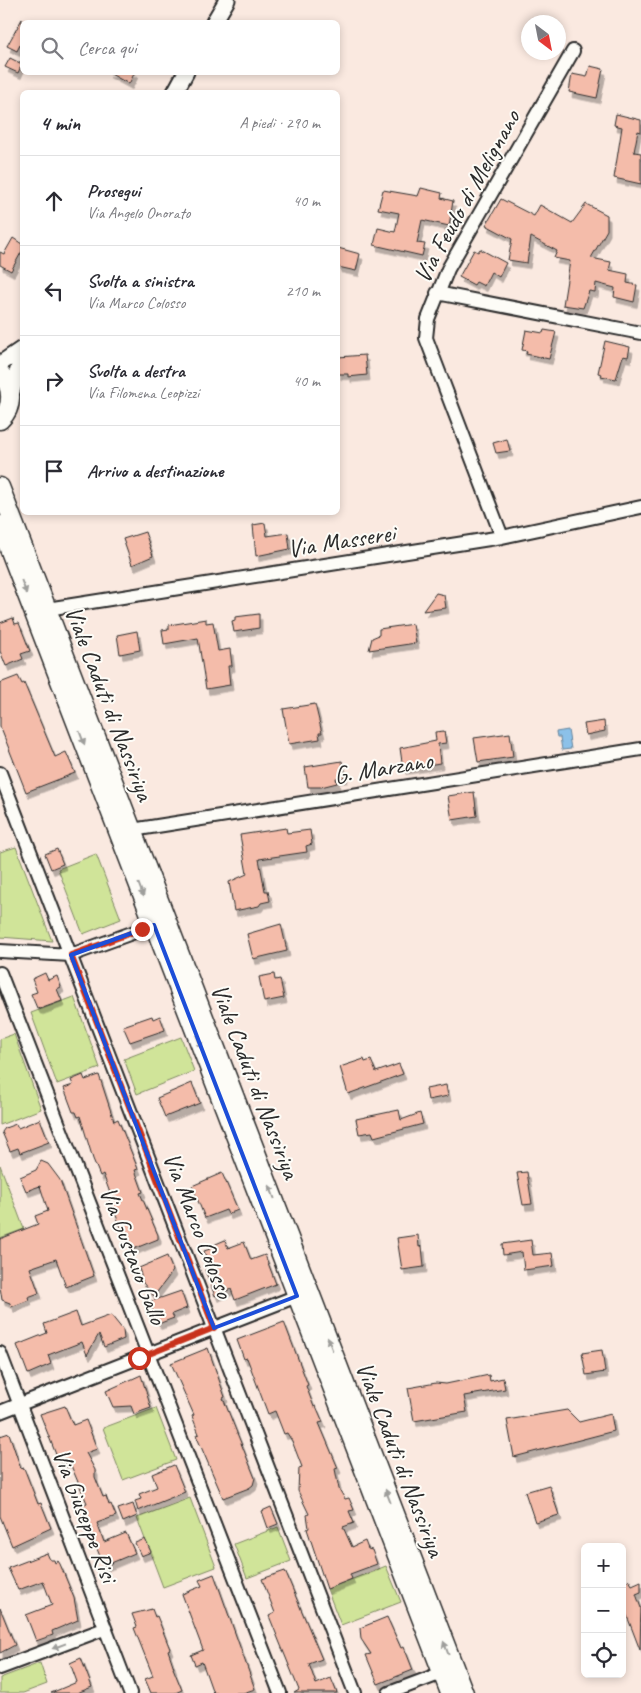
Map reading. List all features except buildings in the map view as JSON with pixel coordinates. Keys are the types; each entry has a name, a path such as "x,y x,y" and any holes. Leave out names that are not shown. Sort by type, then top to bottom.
{"main road":[{"path":"0,373 7,382 11,395 8,408 1,420"},
{"name":"Viale Caduti di Nassiriya","path":"0,487 464,1693"},
{"name":"Viale Caduti di Nassiriya","path":"0,525 450,1693"}],"street":[{"path":"215,20 227,0"},
{"name":"Via Feudo di Melignano","path":"502,537 426,338 428,319 448,269 573,51"},
{"path":"176,90 184,75"},
{"path":"437,293 641,333"},
{"path":"0,364 20,350"},
{"path":"11,395 20,362"},
{"name":"Via Masserei","path":"47,609 502,537 641,507"},
{"name":"G. Marzano","path":"132,830 641,749"},
{"name":"Via Marco Colosso","path":"0,773 355,1693"},
{"path":"0,951 71,955 154,925"},
{"name":"Via Gustavo Gallo","path":"0,973 280,1693"},
{"path":"0,1412 297,1296"},
{"name":"Via Giuseppe Risi","path":"0,1353 130,1693"},
{"path":"0,1668 104,1628"},
{"path":"389,1693 442,1673"}],"highlighted area":[{"path":"154,925 297,1296 214,1328 71,955"}],"green space":[{"path":"16,847 52,941 0,937 0,852"},
{"path":"96,854 121,919 83,934 58,869"},
{"path":"74,997 100,1068 57,1084 31,1013"},
{"path":"14,1034 41,1109 0,1125 0,1039"},
{"path":"181,1037 194,1071 137,1094 124,1059"},
{"path":"0,1165 24,1229 0,1238"},
{"path":"156,1408 176,1460 123,1480 103,1428"},
{"path":"190,1498 216,1567 163,1587 137,1518"},
{"path":"278,1527 291,1561 247,1578 234,1544"},
{"path":"386,1566 401,1602 341,1625 327,1589"},
{"path":"40,1663 47,1684 23,1693 0,1693 0,1678"}],"water":[{"path":"568,730 571,749 562,750 560,737 557,737 556,732"}],"route":[{"path":"139,1358 214,1328 71,955 142,929"}]}
